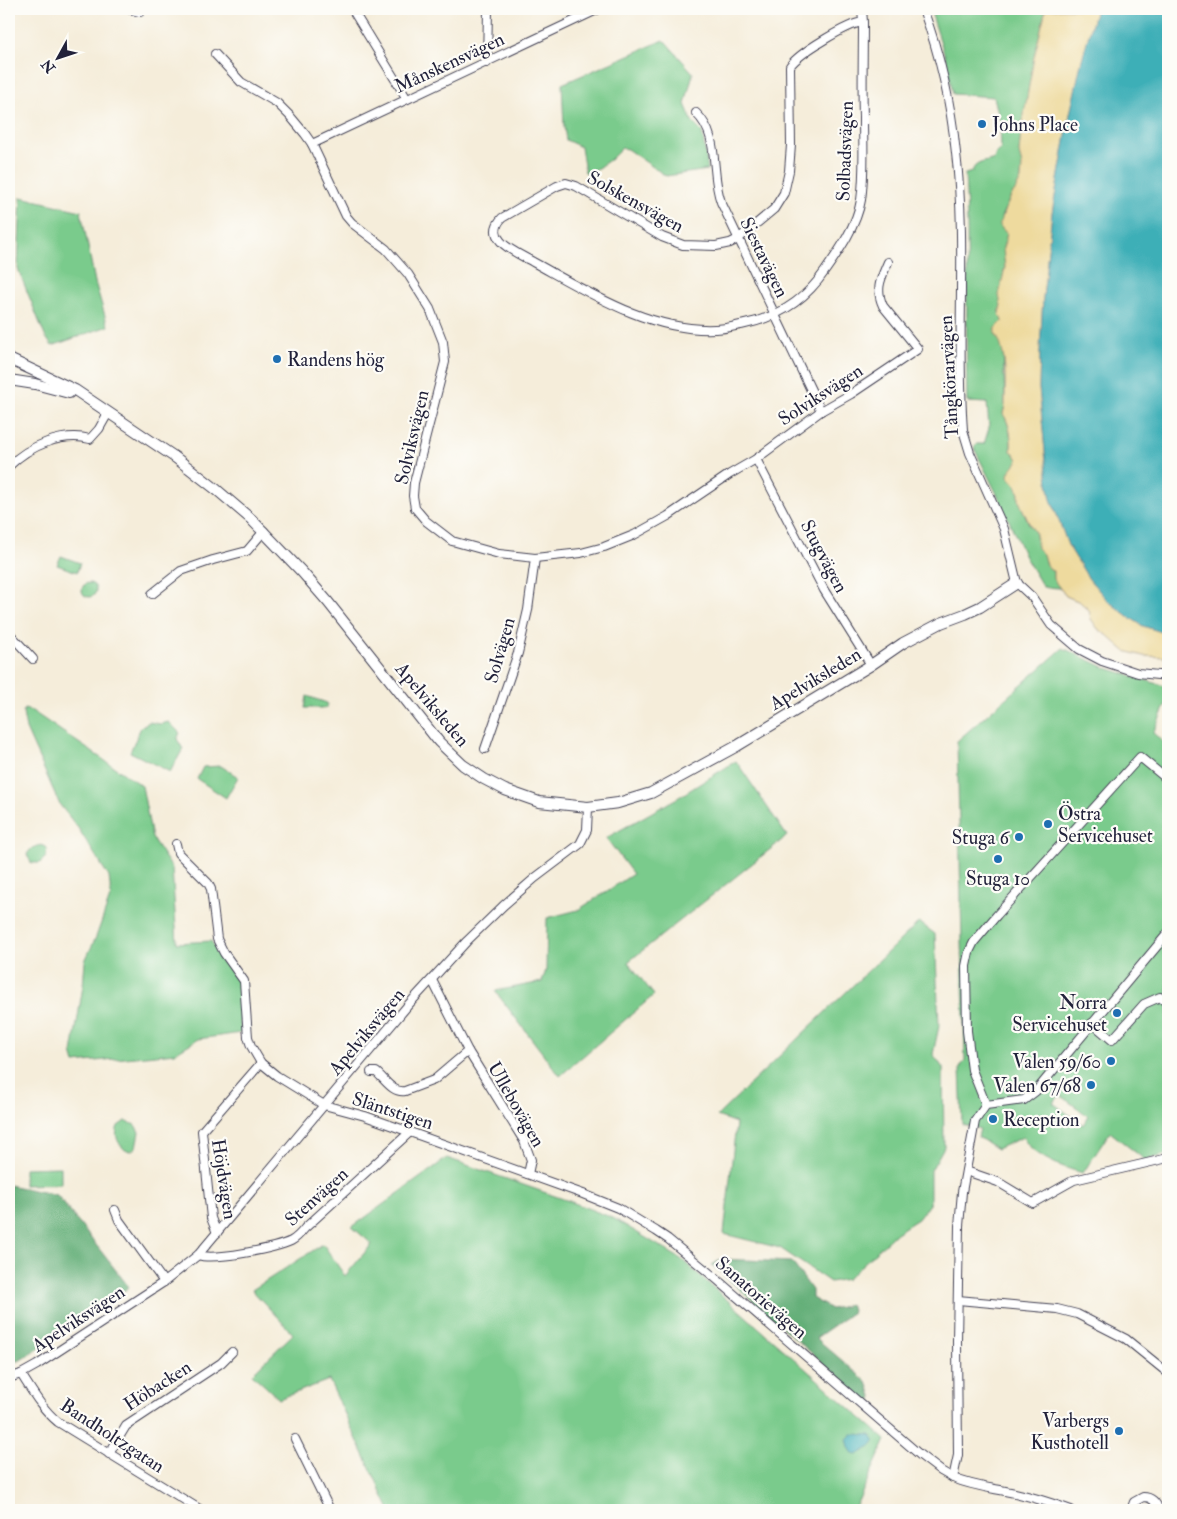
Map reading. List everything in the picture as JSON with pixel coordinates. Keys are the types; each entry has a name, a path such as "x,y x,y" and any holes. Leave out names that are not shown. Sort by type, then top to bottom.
{"street":[{"path":"128,9 140,12"},
{"path":"352,9 407,100"},
{"path":"486,63 488,9"},
{"name":"Månskensvägen","path":"312,144 599,9"},
{"name":"Solbadsvägen","path":"496,232 500,242 534,262 614,304 653,320 691,328 715,329 749,323 776,315 806,294 818,280 846,236 861,202 863,138 862,9"},
{"name":"Tångkörarvägen","path":"923,9 942,72 956,154 960,207 963,430 970,453 1004,529 1017,583"},
{"name":"Solskensvägen","path":"496,232 498,222 508,214 566,183 576,186 662,237 683,245 723,246 738,239 778,204 787,181 791,145 790,66 799,56 828,38 851,25 863,22"},
{"name":"Solviksvägen","path":"215,54 242,82 276,103 290,116 312,144 346,216 352,223 386,249 408,274 430,309 443,342 445,362 414,483 414,503 418,513 440,534 460,544 499,554 535,558 581,553 634,535 655,524 756,458 821,412 918,349 883,306 879,298 878,286 888,262"},
{"name":"Siestavägen","path":"696,113 705,123 709,132 714,153 718,194 821,412"},
{"name":"Apelviksleden","path":"9,359 75,390 176,458 217,490 287,554 328,602 426,728 463,765 489,782 527,799 554,805 588,807 633,799 669,784 737,746 871,665 903,643 941,623 980,607 1017,583"},
{"name":"Apelviksleden","path":"9,380 51,387 104,410"},
{"path":"9,466 20,456 65,437 90,439 99,430 104,410"},
{"name":"Stugvägen","path":"756,458 824,590 871,665"},
{"path":"152,594 181,571 246,551 264,531"},
{"name":"Solvägen","path":"485,749 518,653 528,610 535,558"},
{"path":"1017,583 1032,597 1051,625 1079,649 1102,661 1128,671 1168,676"},
{"path":"9,633 33,659"},
{"path":"986,1105 972,1070 967,1032 966,966 969,952 974,942 996,915 1140,757 1168,780"},
{"name":"Apelviksvägen","path":"9,1378 21,1374 164,1282 198,1255 467,941 504,905 580,844 587,830 588,807"},
{"name":"Släntstigen","path":"176,844 178,853 208,883 211,889 217,939 225,955 244,981 248,1037 250,1046 261,1063 277,1076 324,1106 365,1116 528,1174"},
{"path":"953,1478 958,1455 958,1234 975,1121 986,1105 1024,1100 1036,1091 1168,933"},
{"name":"Ullebovägen","path":"432,980 468,1051 524,1141 531,1160 528,1174"},
{"path":"1092,1024 1112,1040 1144,1004 1160,997 1168,1004"},
{"name":"Ullebovägen","path":"371,1072 376,1072 395,1090 405,1091 434,1080 468,1051"},
{"name":"Höjdvägen","path":"217,1233 211,1218 202,1130 261,1063"},
{"name":"Stenvägen","path":"198,1255 203,1257 219,1257 279,1245 297,1238 305,1228 410,1132"},
{"path":"966,1171 998,1182 1033,1203 1074,1180 1168,1158"},
{"name":"Sanatorievägen","path":"528,1174 602,1202 656,1231 727,1288 920,1456 941,1471 953,1478 978,1487 1012,1492 1070,1510"},
{"path":"115,1210 119,1220 164,1282"},
{"path":"958,1300 1057,1309 1077,1314 1126,1339 1168,1373"},
{"name":"Höbacken","path":"109,1454 126,1426 221,1363 232,1352"},
{"name":"Bandholtzgatan","path":"21,1374 49,1415 201,1510"},
{"path":"294,1439 330,1510"},
{"path":"1131,1510 1134,1502 1143,1497 1156,1503 1158,1510"}],"green space":[{"path":"930,9 1046,9 1034,57 1021,132 1019,153 1022,165 1021,179 1001,217 1002,229 1007,234 1003,248 1005,267 1000,291 1000,311 1003,321 995,333 1003,349 1005,406 1003,413 1010,431 1011,451 1018,460 1008,476 1016,485 1019,501 1029,524 1036,534 1037,546 1043,554 1046,565 1053,571 1053,579 1060,588 1043,587 1025,557 974,448 976,444 984,444 989,428 987,403 967,402 965,174 972,172 973,168 978,164 994,159 996,153 1001,149 1000,121 994,97 953,94 947,62"},
{"path":"664,40 693,73 685,104 693,123 702,132 708,170 666,176 627,149 622,148 611,159 589,174 585,172 581,147 566,140 562,84"},
{"path":"21,197 81,211 95,282 108,326 52,346 45,336 18,269"},
{"path":"61,556 80,563 77,572 57,565"},
{"path":"86,583 92,583 96,590 92,597 86,597 82,593 82,587"},
{"path":"1063,648 1106,668 1168,687 1166,704 1153,733 1168,746 1168,1154 1145,1160 1110,1132 1083,1173 1049,1160 1033,1150 1023,1137 997,1149 978,1137 980,1129 962,1124 960,1068 965,1060 957,741","holes":["1060,1095 1088,1116 1083,1125 1053,1103"]},
{"path":"307,696 327,703 327,708 305,708"},
{"path":"24,709 32,711 142,786 152,838 172,868 177,943 211,941 238,982 241,1033 198,1039 175,1053 75,1063 72,1053 83,986 85,961 111,895 109,877 78,828 60,805 26,729"},
{"path":"149,722 160,724 169,722 180,733 177,739 183,749 170,772 130,752 141,727"},
{"path":"736,761 787,836 628,962 654,995 560,1076 495,991 542,982 546,970 547,918 578,910 633,874 606,838 679,797"},
{"path":"221,766 238,777 226,798 197,779 203,767"},
{"path":"41,845 47,848 46,857 40,863 31,863 27,854 32,848"},
{"path":"919,922 935,934 939,1026 933,1054 943,1068 944,1147 930,1172 930,1203 918,1219 896,1233 847,1279 830,1282 780,1248 724,1234 736,1123 717,1116"},
{"path":"125,1121 135,1125 139,1132 136,1147 131,1151 125,1150 117,1136 118,1126"},
{"path":"447,1158 613,1218 681,1259 886,1440 854,1510 390,1510 329,1380 279,1399 252,1374 293,1334 252,1290 323,1244 345,1276 372,1244 352,1227"},
{"path":"61,1167 61,1184 24,1185 24,1168"},
{"path":"9,1185 57,1195 129,1287 101,1310 19,1361 9,1361"},
{"path":"722,1259 792,1262 812,1290 812,1298 831,1309 850,1305 853,1312 816,1338 867,1382 873,1399 869,1404 712,1265"}],"sand":[{"path":"1046,9 1096,9 1070,114 1052,213 1043,298 1039,388 1051,499 1068,545 1089,579 1108,601 1129,617 1143,626 1168,634 1168,657 1143,656 1125,651 1098,629 1091,619 1089,610 1080,602 1066,596 1053,579 1053,571 1046,565 1043,554 1037,548 1036,534 1019,501 1016,485 1008,476 1018,460 1011,451 1010,432 1003,414 1005,406 1005,368 1002,350 995,333 996,328 1003,321 999,314 1001,306 999,295 1005,267 1003,248 1007,234 1000,226 1000,222 1011,196 1021,179 1022,165 1019,153 1021,132 1034,57"}],"water":[{"path":"1096,9 1168,9 1168,634 1143,626 1129,617 1108,601 1089,579 1068,545 1051,499 1048,483 1039,388 1043,298 1052,213 1070,114 1081,63"},
{"path":"852,1434 871,1435 875,1441 871,1447 857,1455 853,1454 847,1439"}],"place":[{"name":"Johns Place","path":"982,124"},
{"name":"Randens hög","path":"277,359"},
{"name":"Östra Servicehuset","path":"1048,824"},
{"name":"Stuga 6","path":"1019,837"},
{"name":"Stuga 10","path":"998,859"},
{"name":"Norra Servicehuset","path":"1117,1013"},
{"name":"Valen 59/60","path":"1111,1061"},
{"name":"Valen 67/68","path":"1091,1085"},
{"name":"Reception","path":"993,1119"},
{"name":"Varbergs Kusthotell","path":"1119,1431"}]}
